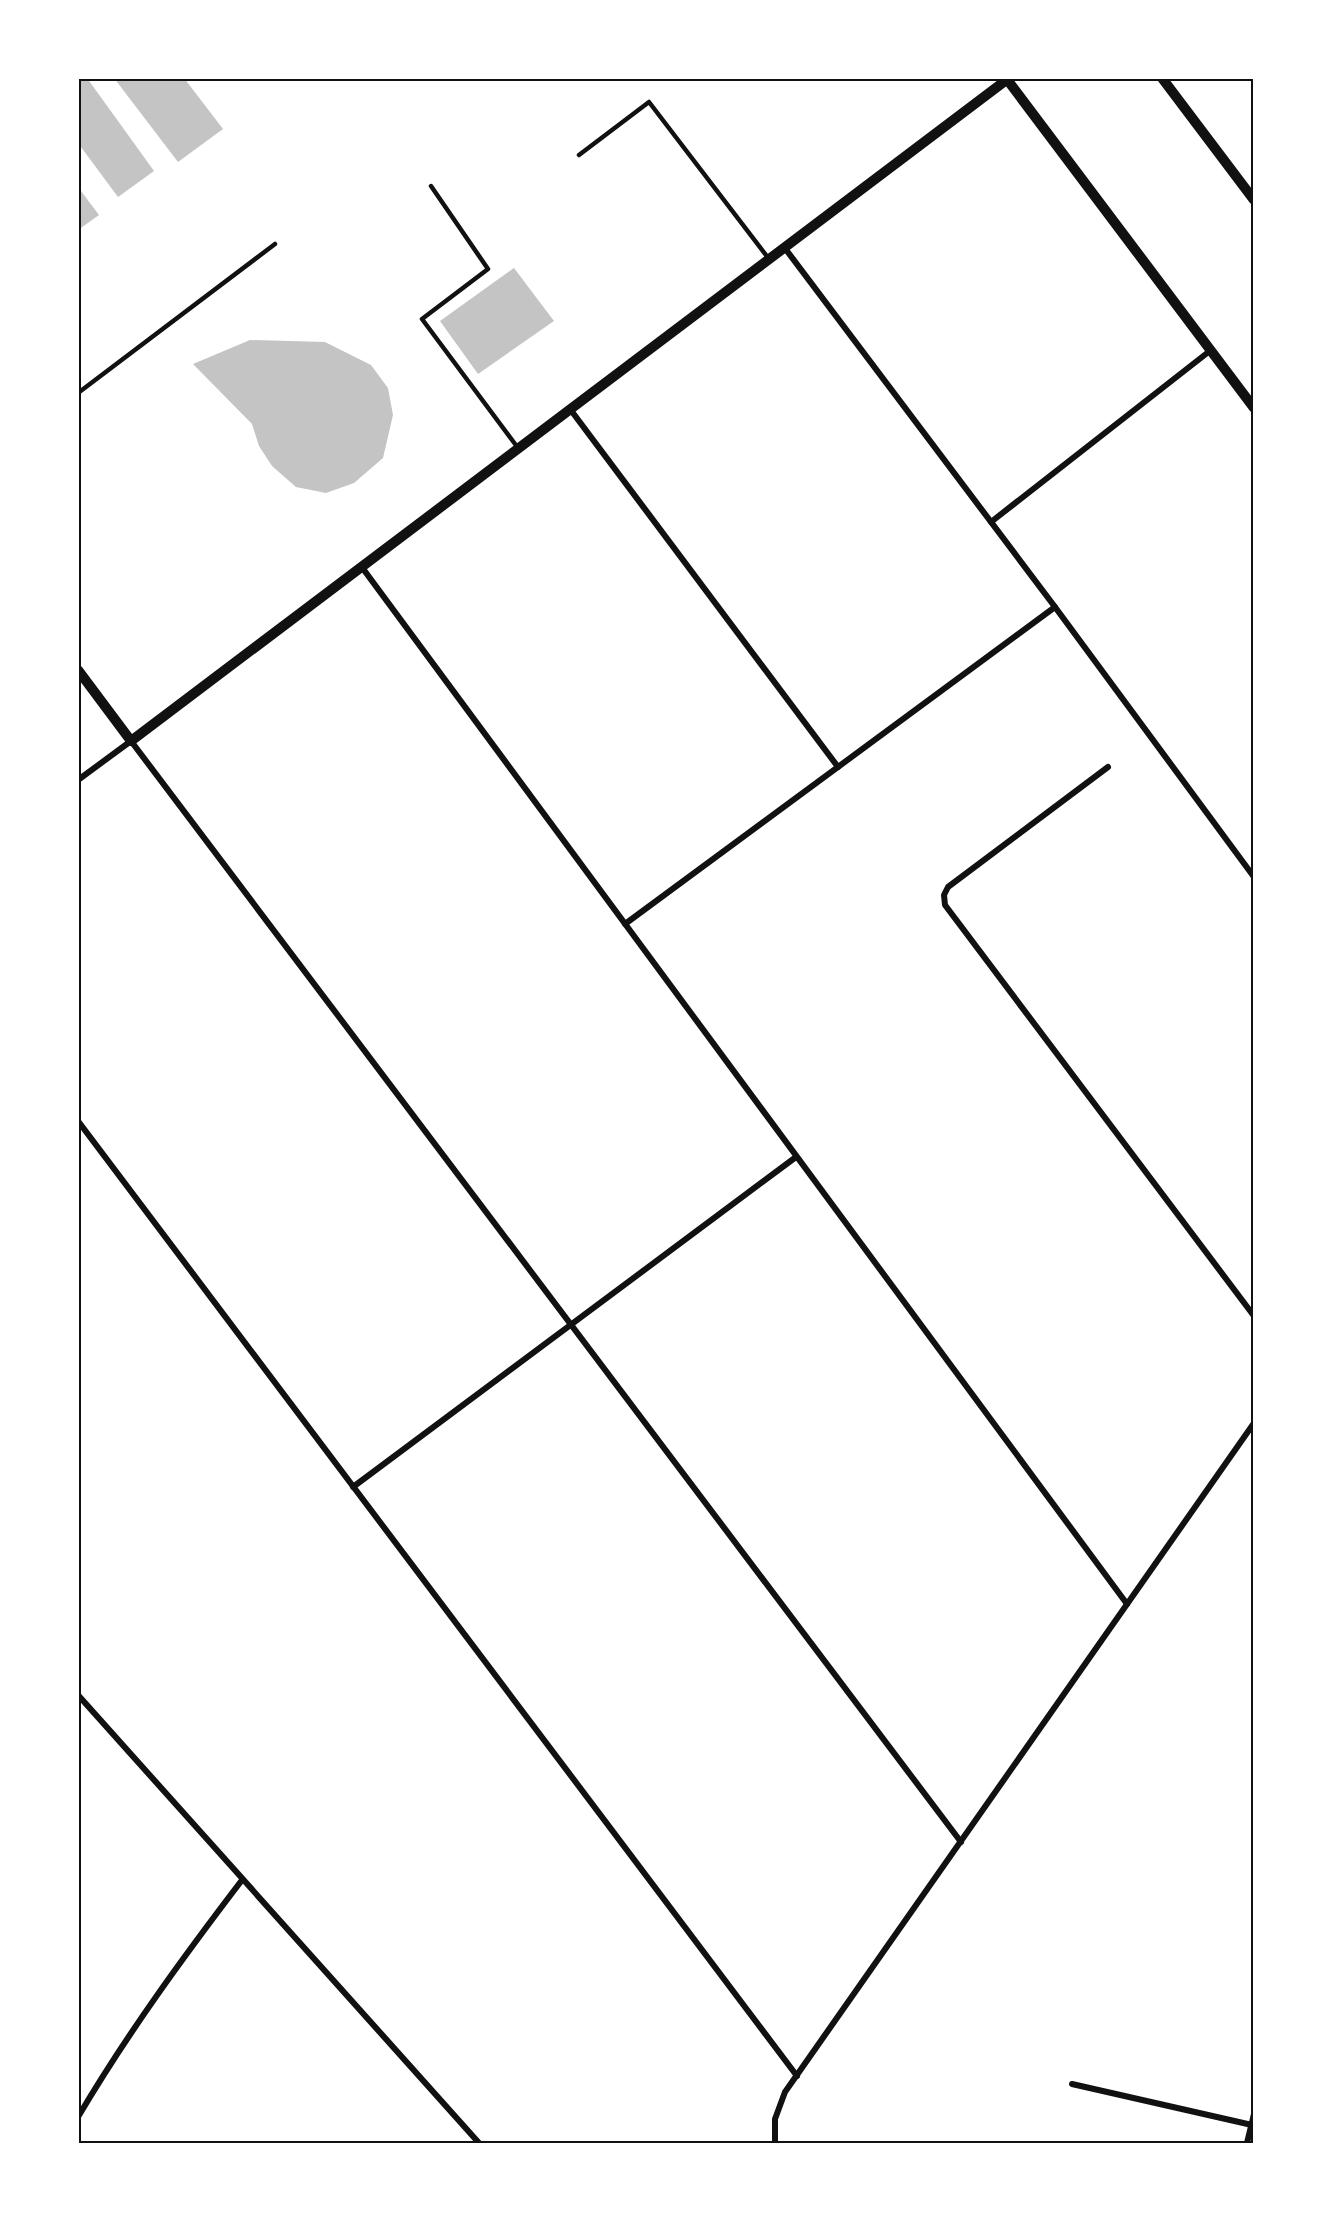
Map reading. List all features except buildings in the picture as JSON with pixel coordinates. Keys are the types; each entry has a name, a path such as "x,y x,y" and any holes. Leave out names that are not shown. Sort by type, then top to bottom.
{"street":[{"path":"78,780 1007,78 1254,408"},
{"path":"1162,78 1254,200"},
{"path":"784,247 1055,607 1254,877"},
{"path":"991,522 1211,350"},
{"path":"570,410 838,767"},
{"path":"362,566 1127,1604"},
{"path":"625,924 1055,607"},
{"path":"78,670 961,1842"},
{"path":"1108,767 948,887 944,895 945,905 1254,1316"},
{"path":"78,1121 797,2076"},
{"path":"353,1487 796,1157"},
{"path":"775,2143 774,2134 779,2105 797,2076 1254,1423"},
{"path":"80,1700 478,2143"},
{"path":"78,2117 119,2051 171,1975 242,1880"},
{"path":"1072,2084 1253,2127"},
{"path":"1247,2143 1253,2127 1254,2114"}],"lane":[{"path":"579,155 649,102 769,259"},
{"path":"431,186 488,269 422,319 518,448"},
{"path":"78,393 275,244"}]}
